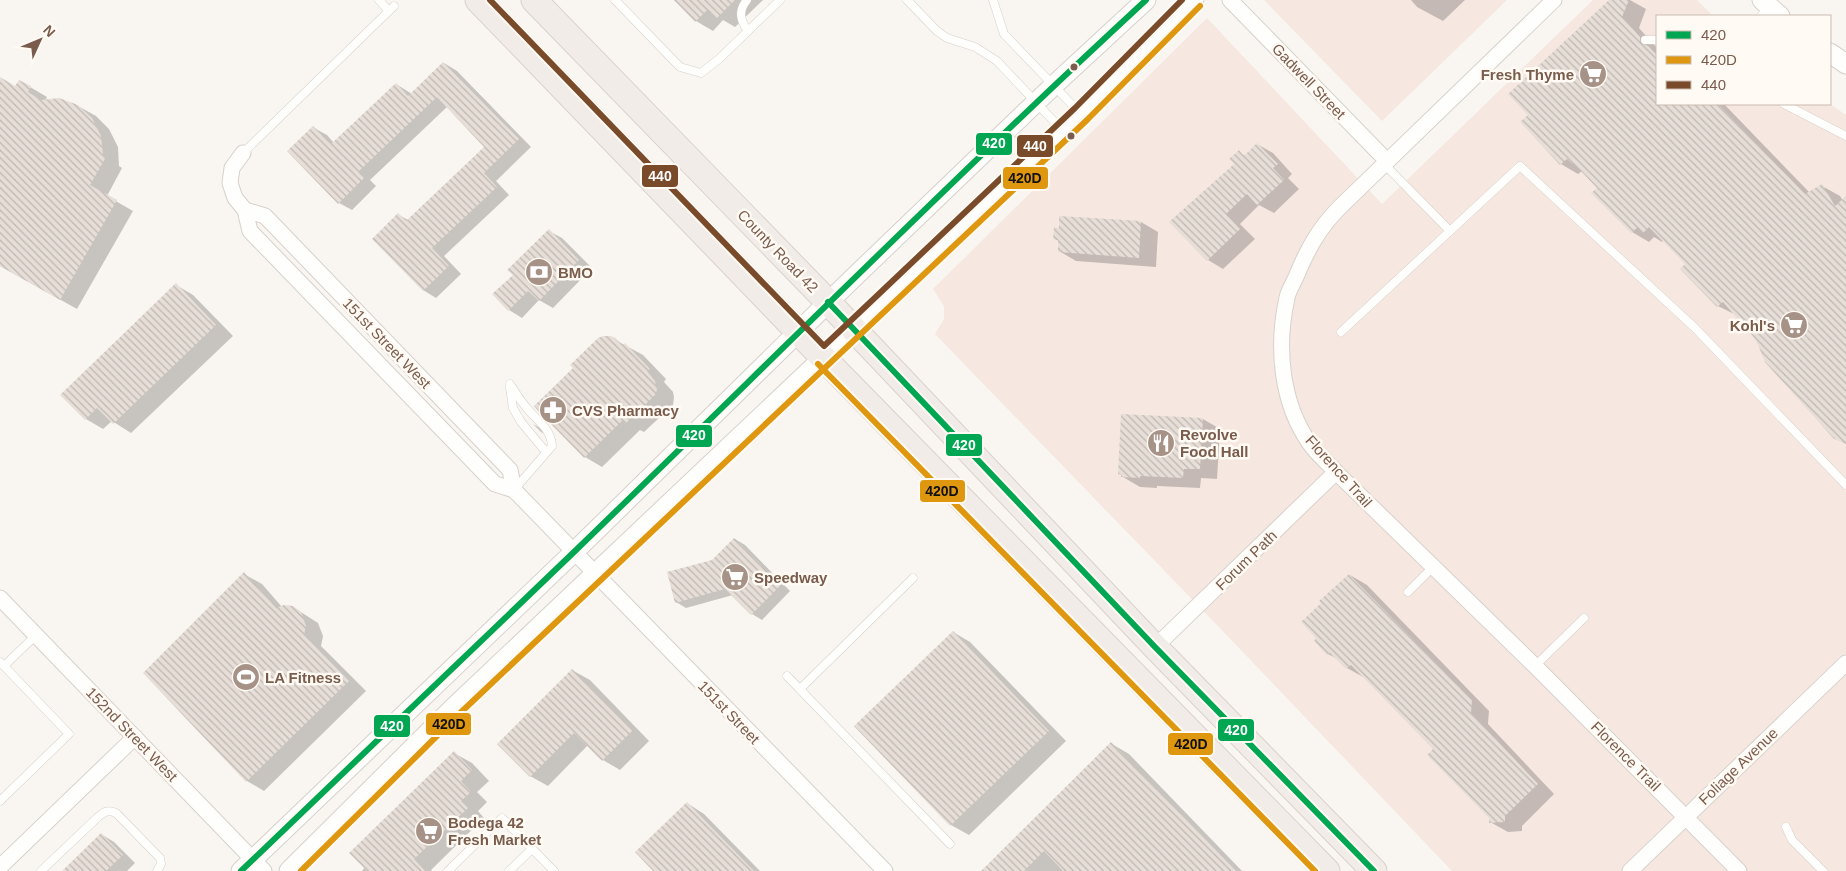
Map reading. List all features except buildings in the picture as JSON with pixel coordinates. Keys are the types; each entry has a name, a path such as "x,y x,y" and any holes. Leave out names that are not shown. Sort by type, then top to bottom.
{"highway":[{"path":"478,0 824,358 1327,871"},
{"name":"County Road 42","path":"534,0 828,302 1156,647 1374,871"}],"street":[{"path":"253,867 828,302 1036,102 1146,0"},
{"path":"289,871 451,710 1081,114 1194,0"},
{"name":"Gadwell Street","path":"1230,0 1386,162"},
{"name":"Florence Trail","path":"1554,0 1334,212 1318,232 1301,263 1287,296 1281,357 1283,376 1294,413 1311,445 1336,472 1686,816 1739,871"},
{"path":"1831,54 1846,64"},
{"name":"151st Street West","path":"243,153 232,168 230,183 235,198 245,210 250,231 495,484 514,490 574,552"},
{"name":"151st Street West","path":"245,210 265,216 510,470 514,490"},
{"name":"Forum Path","path":"1156,647 1336,472"},
{"name":"151st Street","path":"574,552 885,871"},
{"name":"152nd Street West","path":"0,598 134,737 253,867"},
{"name":"Foliage Avenue","path":"1630,871 1846,663"},
{"path":"0,867 134,737"}],"lane":[{"path":"243,153 392,8 379,0"},
{"path":"616,0 680,67 701,72 719,59 780,0"},
{"path":"747,0 741,14 741,22 748,30"},
{"path":"907,0 937,31 947,38 975,47 997,61 1062,130"},
{"path":"993,0 1004,34 1081,114"},
{"path":"1645,40 1656,40"},
{"path":"1786,105 1846,136"},
{"path":"1386,162 1450,231"},
{"path":"1340,332 1520,166 1695,328 1846,485"},
{"path":"514,490 552,446 552,437 526,407 510,384 513,408 546,452"},
{"path":"1408,592 1433,567"},
{"path":"800,689 913,578"},
{"path":"1535,666 1584,618"},
{"path":"0,801 69,734 2,664 36,635"},
{"path":"787,676 950,844"},
{"path":"41,871 98,817 110,810 116,813 160,858 161,864 157,871"},
{"path":"448,871 502,818 554,871"},
{"path":"1786,827 1792,840 1822,871"},
{"path":"509,871 532,849"}],"shaded area":[{"path":"1264,0 1507,0 1382,121"},
{"path":"1593,0 1697,0 1712,15 1656,15 1656,105 1831,105 1846,115 1846,871 1452,871 935,334 944,319 944,306 933,289 1207,18 1382,204"}],"transit line":[{"name":"440","path":"490,0 824,346 1075,108 1182,0"},
{"name":"420","path":"241,871 574,552 929,205 1146,0"},
{"name":"420D","path":"301,871 457,716 1087,120 1200,6"},
{"name":"420","path":"828,302 1155,647 1374,871"},
{"name":"420D","path":"818,364 1315,871"}],"place":[{"name":"Fresh Thyme","path":"1593,74"},
{"name":"BMO","path":"539,272"},
{"name":"Kohl's","path":"1794,325"},
{"name":"CVS Pharmacy","path":"553,410"},
{"name":"Revolve Food Hall","path":"1161,443"},
{"name":"Speedway","path":"735,577"},
{"name":"LA Fitness","path":"246,677"},
{"name":"Bodega 42 Fresh Market","path":"429,831"}]}
